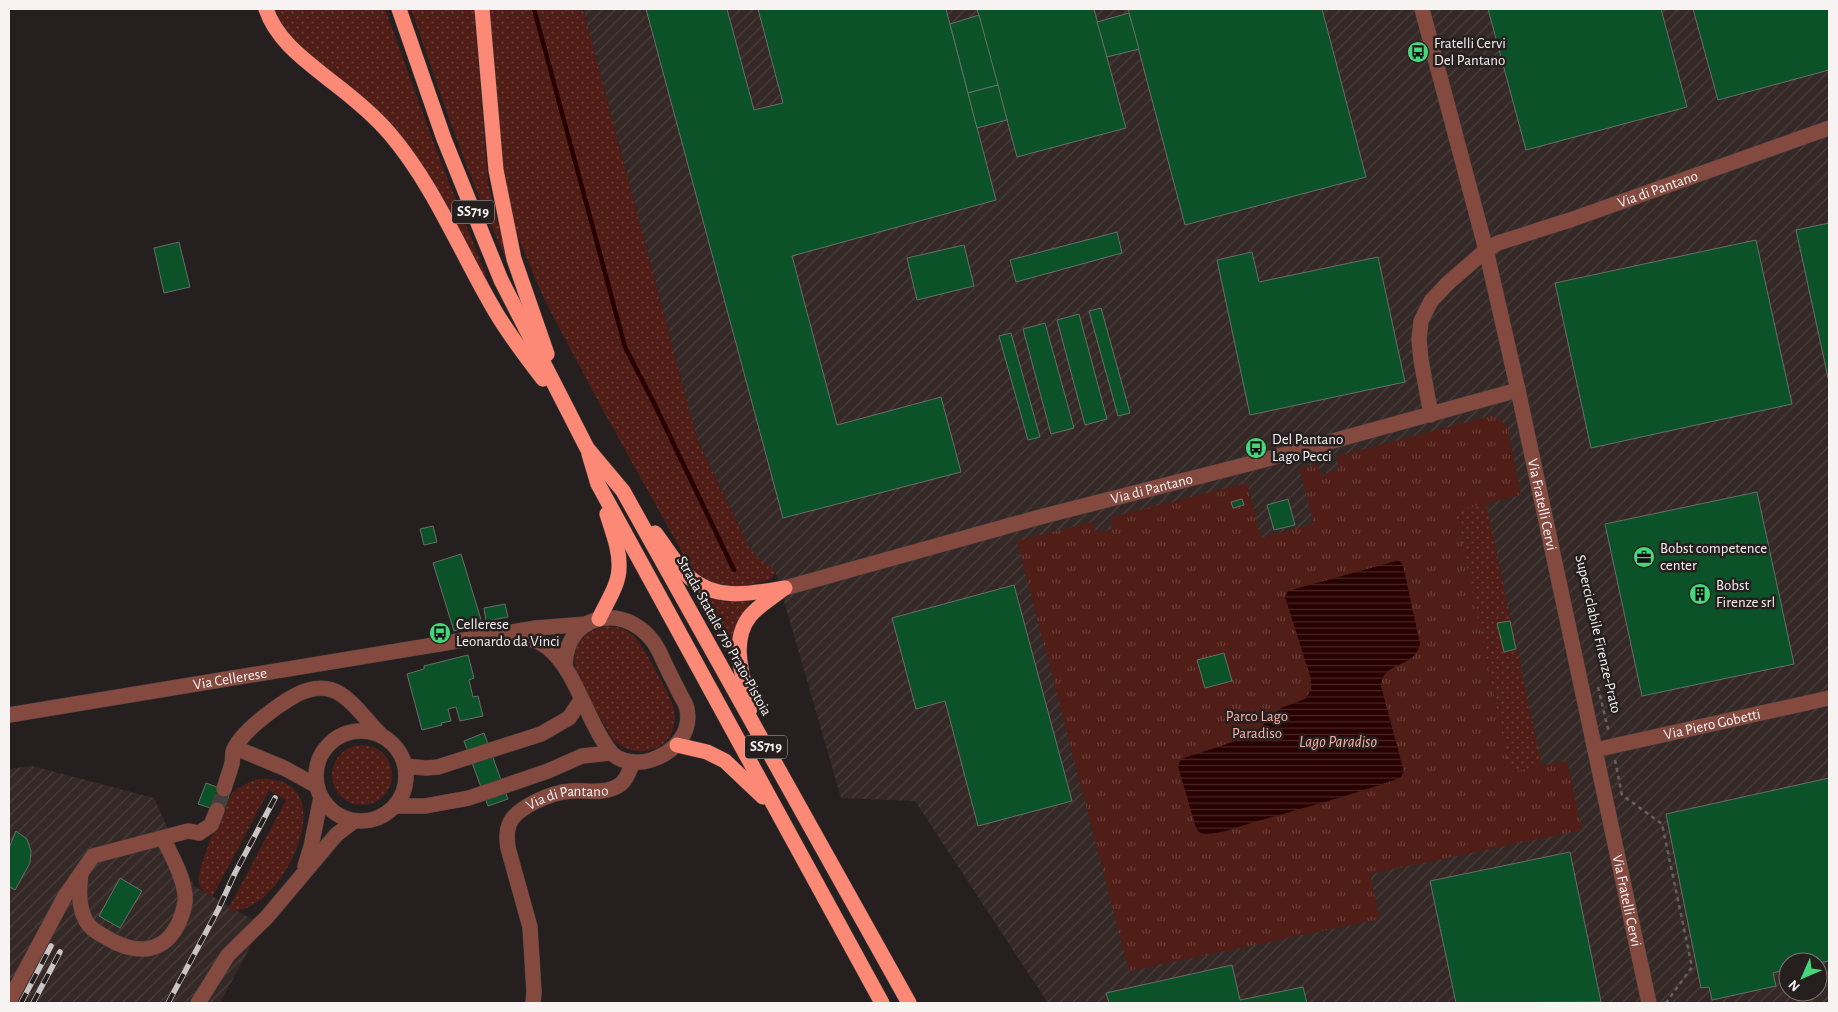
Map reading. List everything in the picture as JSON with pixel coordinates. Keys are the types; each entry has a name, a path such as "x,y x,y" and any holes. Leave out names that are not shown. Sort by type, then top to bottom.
{"highway":[{"path":"266,9 273,25 300,57 349,95 380,123 408,155 441,210 495,310 518,346 566,408"},
{"name":"Strada Statale 719 Prato-Pistoia","path":"398,9 444,139 501,280 566,408 588,448 623,491 909,1003"},
{"path":"482,9 496,170 514,259 566,408"},
{"name":"Strada Statale 719 Prato-Pistoia","path":"588,448 598,484 882,1003"},
{"path":"593,622 615,586 620,568 617,548 598,484"},
{"path":"623,491 688,576 700,585 725,594 740,595 785,588"},
{"path":"754,725 738,650 740,634 749,617 785,588"},
{"path":"677,745 707,752 725,760 744,776 778,812"}],"street":[{"name":"Via Fratelli Cervi","path":"1422,9 1486,250 1518,390 1649,1003"},
{"name":"Via di Pantano","path":"1431,415 1421,360 1419,338 1422,320 1431,301 1448,283 1486,250 1498,244 1829,128"},
{"name":"Via di Pantano","path":"785,588 1040,517 1431,415 1518,390"},
{"path":"618,617 642,629 657,648 687,709 686,728 677,745 666,754 642,763 625,760 610,752 581,700 565,666 548,648 534,640 497,635 618,617"},
{"path":"565,666 565,652 569,642 593,622"},
{"name":"Via Cellerese","path":"9,715 497,635"},
{"path":"219,788 226,758 245,734 281,704 302,692 321,688 332,690 342,695 381,735 396,747 405,766 405,787 395,806 380,817 363,821 354,820 335,812 319,792 284,768 234,750"},
{"name":"Via Piero Gobetti","path":"1595,750 1829,698"},
{"path":"405,766 438,767 541,734 569,718 581,700"},
{"path":"304,872 311,847 319,792 316,778 321,753 332,740 348,732 364,730 381,735"},
{"path":"395,806 425,806 469,798 548,771 582,756 610,752"},
{"name":"Via di Pantano","path":"533,1003 530,927 508,848 507,836 509,825 514,815 523,808 549,796 568,791 609,790 616,788 622,784 632,762"},
{"path":"9,1001 65,896 93,856 188,831 198,834 208,828 213,822 212,808"},
{"path":"198,1003 228,955 267,917 336,835 354,820"},
{"path":"81,871 80,900 82,911 91,928 125,947 150,949 162,944 172,936 185,908 183,883 162,838"}],"path":[{"name":"Superciclabile Firenze-Prato","path":"1597,680 1622,795 1662,824 1692,967 1666,1003"}],"shaded area":[{"path":"583,9 1829,9 1829,1003 1048,1003 915,801 841,798 775,570 758,558 748,545 697,439"},
{"path":"32,766 154,798 194,886 262,925 220,1003 9,1003 9,769"}],"green space":[{"path":"274,9 385,9 440,160 487,277 483,276 438,189 410,147 295,41"},
{"path":"411,9 474,9 488,183 506,256 491,226 466,165"},
{"path":"488,9 583,9 697,439 748,545 758,558 775,570 775,574 771,579 738,588 710,584 692,570 599,403 541,292 518,237 503,173"},
{"name":"Parco Lago Paradiso","path":"1491,416 1500,419 1508,429 1521,495 1455,511 1510,772 1567,761 1582,830 1370,874 1380,919 1129,971 1017,541 1092,522 1096,532 1111,530 1112,517 1247,483 1261,538 1314,524 1299,468 1317,464 1321,475 1338,470 1338,456"},
{"path":"1486,503 1542,766 1510,773 1455,510"},
{"path":"696,594 724,602 751,601 737,622 731,639 730,652 726,653 694,596"},
{"path":"610,626 626,630 638,641 660,678 673,706 675,718 673,730 668,739 652,750 632,750 613,740 578,678 575,659 579,643 591,632"},
{"path":"362,745 378,750 383,754 387,759 392,775 387,791 383,796 378,800 362,805 346,800 341,796 337,791 332,775 337,759 341,754 346,750"},
{"path":"257,779 286,783 300,799 303,822 297,848 284,873 266,895 247,908 228,909 286,800 269,790 212,897 201,888 199,876 212,837 229,798 233,792"}],"water":[{"name":"Lago Paradiso","path":"1400,561 1403,565 1420,644 1412,658 1387,672 1381,686 1404,772 1400,778 1226,831 1212,834 1200,832 1196,828 1178,766 1181,759 1251,736 1281,708 1305,699 1311,690 1311,679 1285,597 1288,591"}],"building":[{"path":"646,9 727,9 754,110 783,103 758,9 946,9 996,200 792,256 837,425 941,397 961,472 783,518"},
{"path":"977,9 1094,9 1126,128 1017,157"},
{"path":"1128,9 1322,9 1366,177 1185,225"},
{"path":"1488,9 1661,9 1687,107 1526,150"},
{"path":"1693,9 1829,9 1829,70 1718,100"},
{"path":"1129,13 1139,49 1107,57 1097,22"},
{"path":"979,15 998,85 968,93 950,24"},
{"path":"998,85 1007,120 977,128 968,93"},
{"path":"1829,223 1829,382 1796,230"},
{"path":"1117,232 1122,253 1016,282 1010,260"},
{"path":"1756,240 1792,404 1591,448 1555,283"},
{"path":"179,242 190,287 164,293 154,248"},
{"path":"964,245 974,286 917,300 907,258"},
{"path":"1252,252 1259,282 1378,257 1405,382 1250,415 1217,260"},
{"path":"1101,308 1130,413 1118,416 1089,311"},
{"path":"1079,314 1107,419 1085,425 1057,320"},
{"path":"1045,323 1074,428 1051,434 1023,329"},
{"path":"1011,333 1040,437 1028,440 999,336"},
{"name":"Bobst Firenze srl","path":"1757,492 1794,664 1642,696 1605,524"},
{"path":"1242,499 1244,505 1233,508 1231,502"},
{"path":"1288,499 1295,525 1274,530 1267,505"},
{"path":"433,526 437,542 424,545 420,529"},
{"path":"461,554 482,623 454,631 433,563"},
{"path":"1014,585 1072,801 978,826 945,701 916,709 892,618"},
{"path":"505,604 508,617 486,621 484,608"},
{"path":"1510,621 1516,649 1504,652 1497,623"},
{"path":"1224,653 1232,681 1205,688 1197,660"},
{"path":"468,655 474,678 469,680 473,697 478,696 483,716 460,721 456,707 448,709 451,721 422,730 407,674 424,669 424,666"},
{"path":"484,733 508,799 488,806 464,741"},
{"path":"1829,778 1829,961 1828,952 1778,952 1778,972 1773,973 1776,986 1712,1000 1709,987 1701,988 1666,814"},
{"path":"206,783 230,792 223,812 198,804"},
{"path":"16,831 27,839 31,851 30,863 15,890 9,886 9,848"},
{"path":"1570,852 1601,1002 1456,1003 1430,881"},
{"path":"120,878 142,891 120,928 99,916"},
{"path":"1232,965 1240,1000 1303,987 1307,1003 1109,1003 1106,993"}],"waterway":[{"path":"534,9 625,347 734,570"}],"tunnel":[{"path":"217,810 224,789"}],"railway":[{"path":"168,1003 275,798"},
{"path":"21,1003 51,946"},
{"path":"33,1003 60,952"}],"place":[{"name":"Fratelli Cervi Del Pantano","path":"1418,52"},
{"name":"Del Pantano Lago Pecci","path":"1256,448"},
{"name":"Bobst competence center","path":"1644,557"},
{"name":"Bobst Firenze srl","path":"1700,594"},
{"name":"Cellerese Leonardo da Vinci","path":"440,633"}]}
